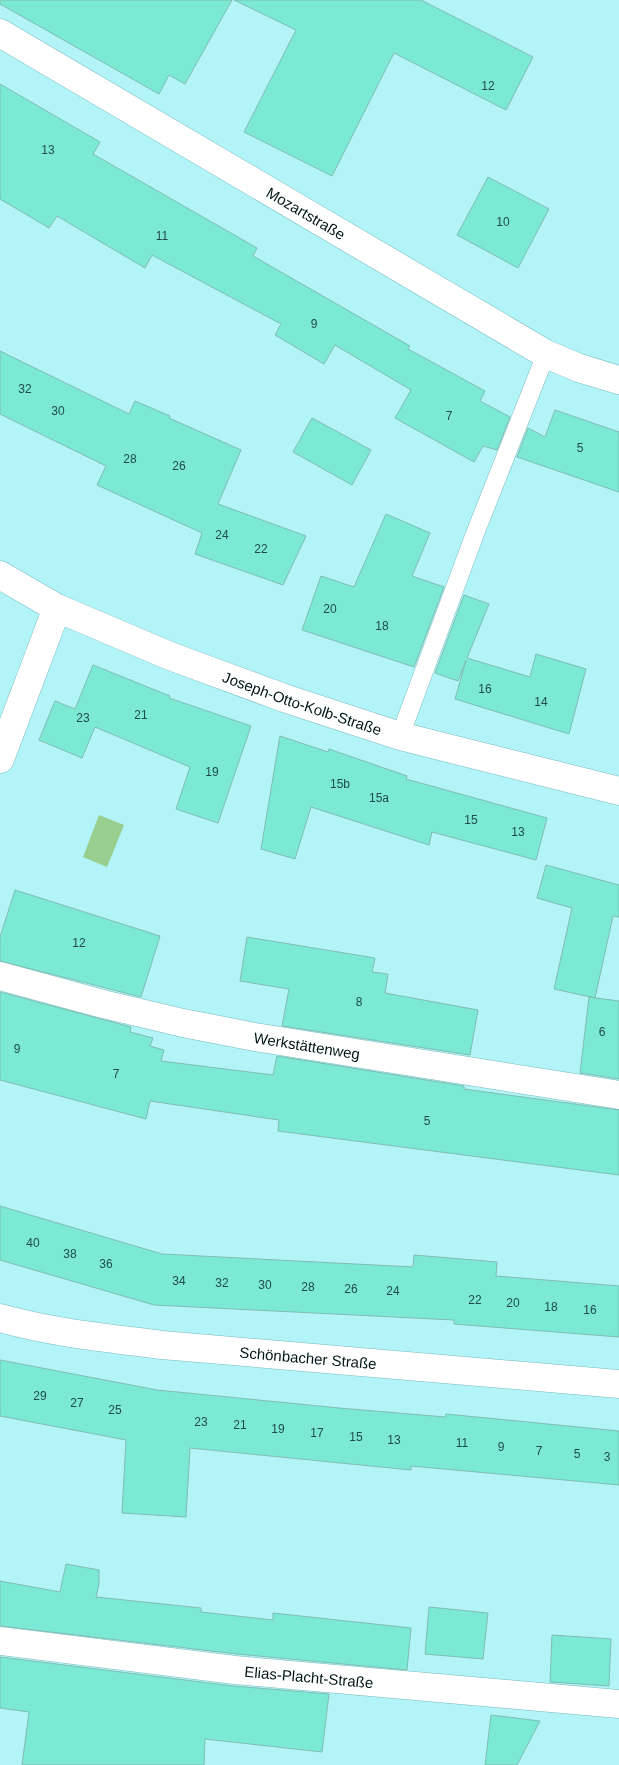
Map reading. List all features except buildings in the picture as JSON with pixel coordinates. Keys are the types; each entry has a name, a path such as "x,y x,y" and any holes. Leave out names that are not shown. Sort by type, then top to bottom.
{"street":[{"name":"Mozartstraße","path":"0,33 546,354 579,368 619,380"},
{"name":"Joseph-Otto-Kolb-Straße","path":"0,575 57,608 170,656 284,698 400,736 619,791"},
{"path":"0,758 57,608"},
{"name":"Werkstättenweg","path":"0,976 103,1004 192,1025 255,1037 619,1095"},
{"name":"Schönbacher Straße","path":"0,1318 19,1324 162,1345 619,1384"},
{"name":"Elias-Placht-Straße","path":"0,1640 235,1670 619,1704"}],"lane":[{"path":"400,736 476,531 546,354"}],"shaded area":[{"path":"99,815 124,825 107,867 83,857"}]}
